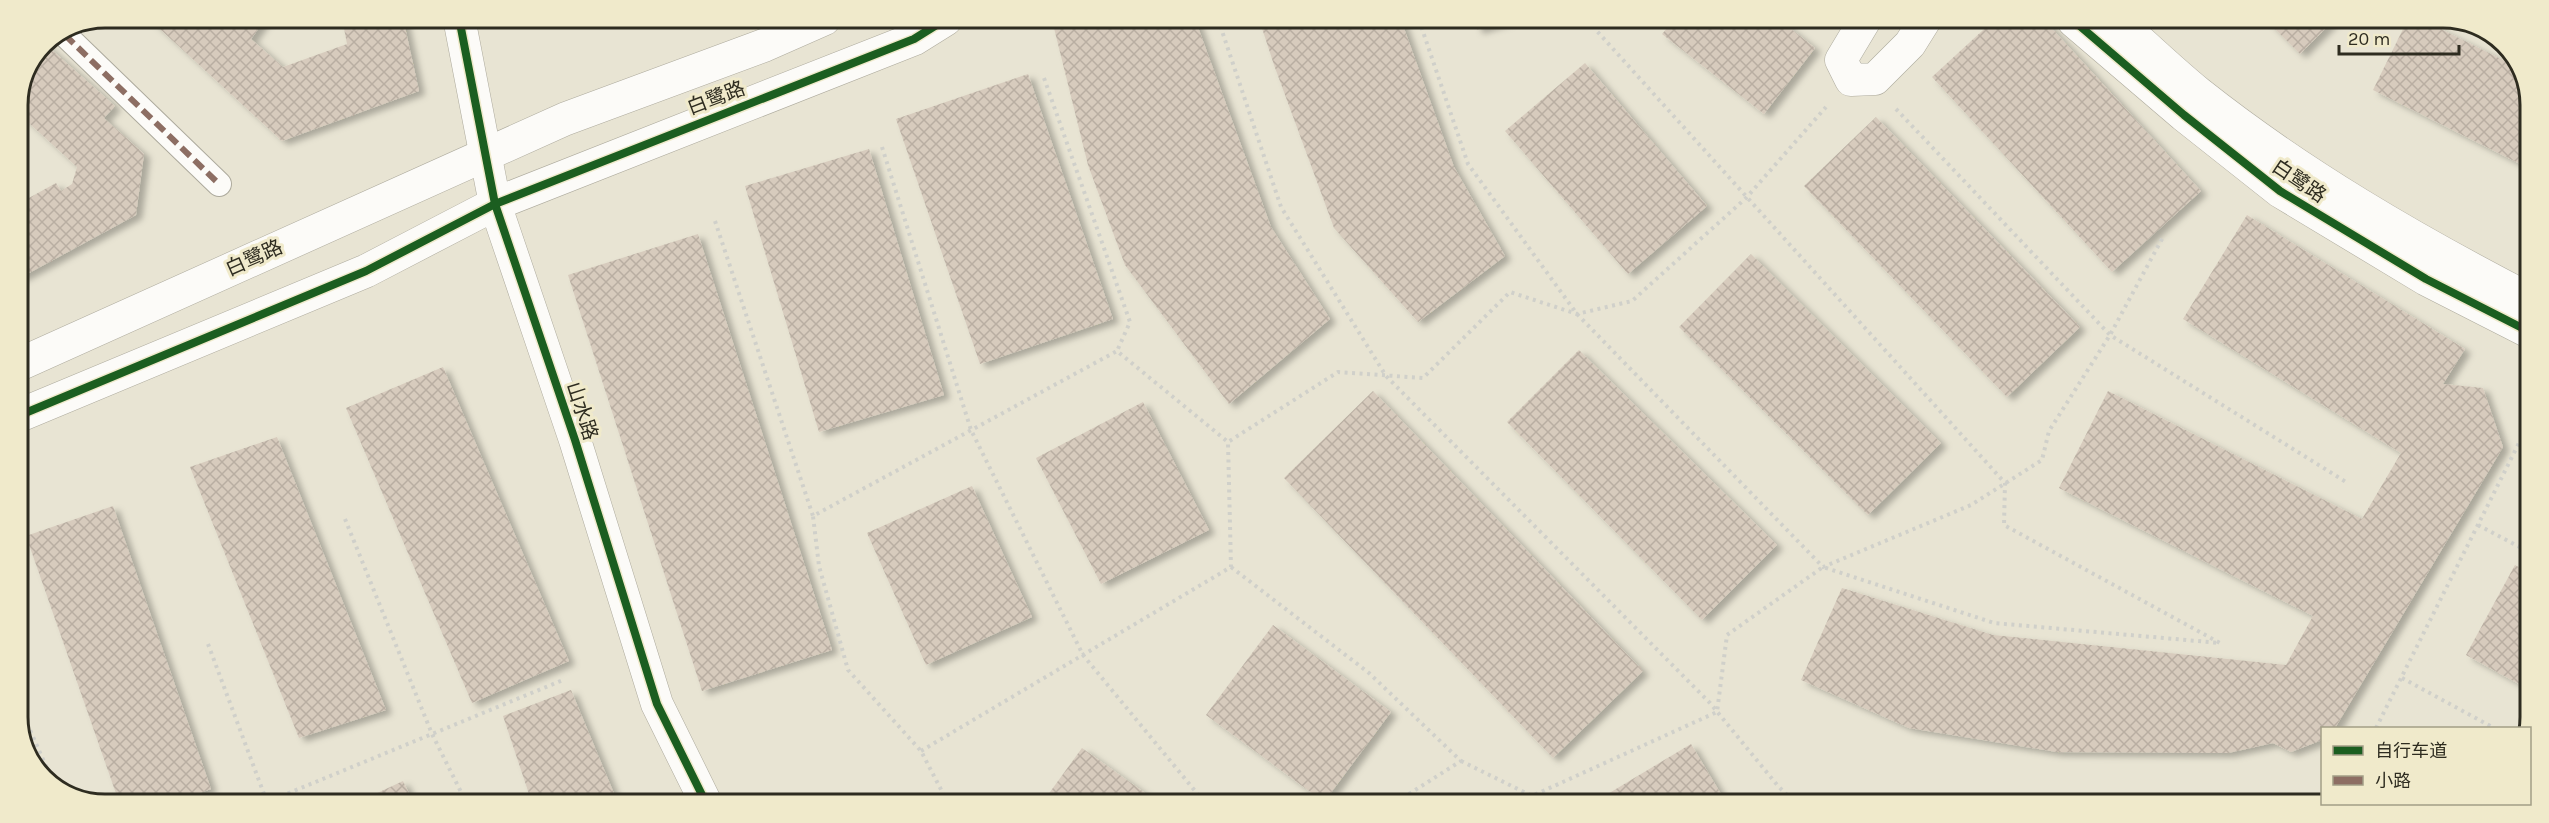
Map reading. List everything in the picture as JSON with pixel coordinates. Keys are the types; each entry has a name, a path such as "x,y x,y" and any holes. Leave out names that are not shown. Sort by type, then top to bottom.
{"street":[{"name":"山水路","path":"461,28 495,204 575,440 657,704 702,794"},
{"name":"白鹭路","path":"28,360 565,119 765,45 804,28"},
{"name":"白鹭路","path":"28,412 366,272 495,204 914,39 932,28"},
{"path":"1860,28 1841,60 1863,79 1910,44 1920,28"},
{"name":"白鹭路","path":"2082,28 2184,115 2280,191 2426,279 2520,327"},
{"name":"白鹭路","path":"2124,28 2198,93 2308,173 2447,257 2520,295"},
{"path":"68,38 219,184"}],"path":[{"path":"1221,28 1281,207 1386,376 1717,712 1786,794"},
{"path":"1422,28 1468,164 1577,314 1823,567 1994,623 2220,643 2004,525 2005,483 1746,198 1596,30 1597,28"},
{"path":"813,516 1118,351 1130,322 1044,78"},
{"path":"1228,442 1338,372 1424,378 1510,292 1577,314 1632,301 1746,198 1863,79 2110,334 2346,482"},
{"path":"882,147 971,430 1083,655 1198,794"},
{"path":"715,221 813,516 819,566 848,670 921,751 943,794"},
{"path":"1717,712 1727,635 1823,567 1971,505 2042,460 2049,431 2110,334 2163,237"},
{"path":"1118,351 1228,442 1231,567"},
{"path":"2377,727 2520,441"},
{"path":"345,519 432,734 462,794"},
{"path":"2478,525 2520,547"},
{"path":"921,751 1231,567"},
{"path":"1231,567 1369,673 1461,761 1528,794"},
{"path":"208,644 264,794"},
{"path":"2402,678 2490,727"},
{"path":"286,794 563,680"},
{"path":"1536,794 1717,712"},
{"path":"30,729 45,766"},
{"path":"1409,794 1461,761"}],"building":[{"path":"159,28 259,28 251,39 283,67 347,44 344,28 405,28 419,91 282,141"},
{"path":"1054,28 1198,28 1271,227 1330,319 1229,404 1125,265 1088,165"},
{"path":"1262,28 1404,28 1454,167 1505,256 1418,322 1334,228"},
{"path":"1667,28 1790,28 1815,48 1764,114 1662,34"},
{"path":"1985,28 2051,28 2201,191 2112,272 1932,77"},
{"path":"2274,28 2326,28 2300,54"},
{"path":"2404,28 2439,28 2507,62 2515,76 2520,100 2520,164 2373,90"},
{"path":"52,50 115,106 104,118 144,154 136,215 28,273 28,198 56,183 61,191 72,184 77,167 28,122 28,105 34,76"},
{"path":"1585,63 1707,206 1628,274 1505,131"},
{"path":"1028,74 1113,319 980,364 896,119"},
{"path":"1876,117 2080,327 2007,397 1804,186"},
{"path":"869,149 944,395 819,432 745,186"},
{"path":"2247,215 2465,349 2443,384 2483,388 2503,447 2336,727 2321,727 2321,740 2291,752 2273,743 2228,753 2057,752 1909,728 1801,680 1842,588 1993,635 2286,665 2313,616 2059,488 2108,391 2362,519 2401,453 2183,319"},
{"path":"698,234 832,650 702,691 568,275"},
{"path":"1751,254 1941,443 1868,515 1679,327"},
{"path":"1579,350 1777,545 1702,620 1507,422"},
{"path":"443,367 569,661 472,703 346,408"},
{"path":"1373,391 1643,671 1553,758 1284,478"},
{"path":"1143,402 1209,530 1101,584 1036,458"},
{"path":"277,437 386,710 299,738 190,467"},
{"path":"972,486 1032,617 926,665 867,533"},
{"path":"113,506 211,789 197,794 116,794 29,544 29,535"},
{"path":"2515,565 2520,568 2520,685 2466,655"},
{"path":"1273,625 1391,712 1330,794 1313,794 1206,715"},
{"path":"571,690 614,794 529,794 503,716"},
{"path":"1691,744 1721,794 1608,794"},
{"path":"1082,748 1146,794 1049,794"},
{"path":"403,781 409,794 375,794"}],"marked path":[{"path":"68,38 219,184"}],"cycle path":[{"path":"461,28 495,204 575,440 657,704 702,794"},
{"path":"28,412 366,271 495,204 914,39 932,28"},
{"path":"2082,28 2184,115 2280,191 2426,279 2520,327"}]}
